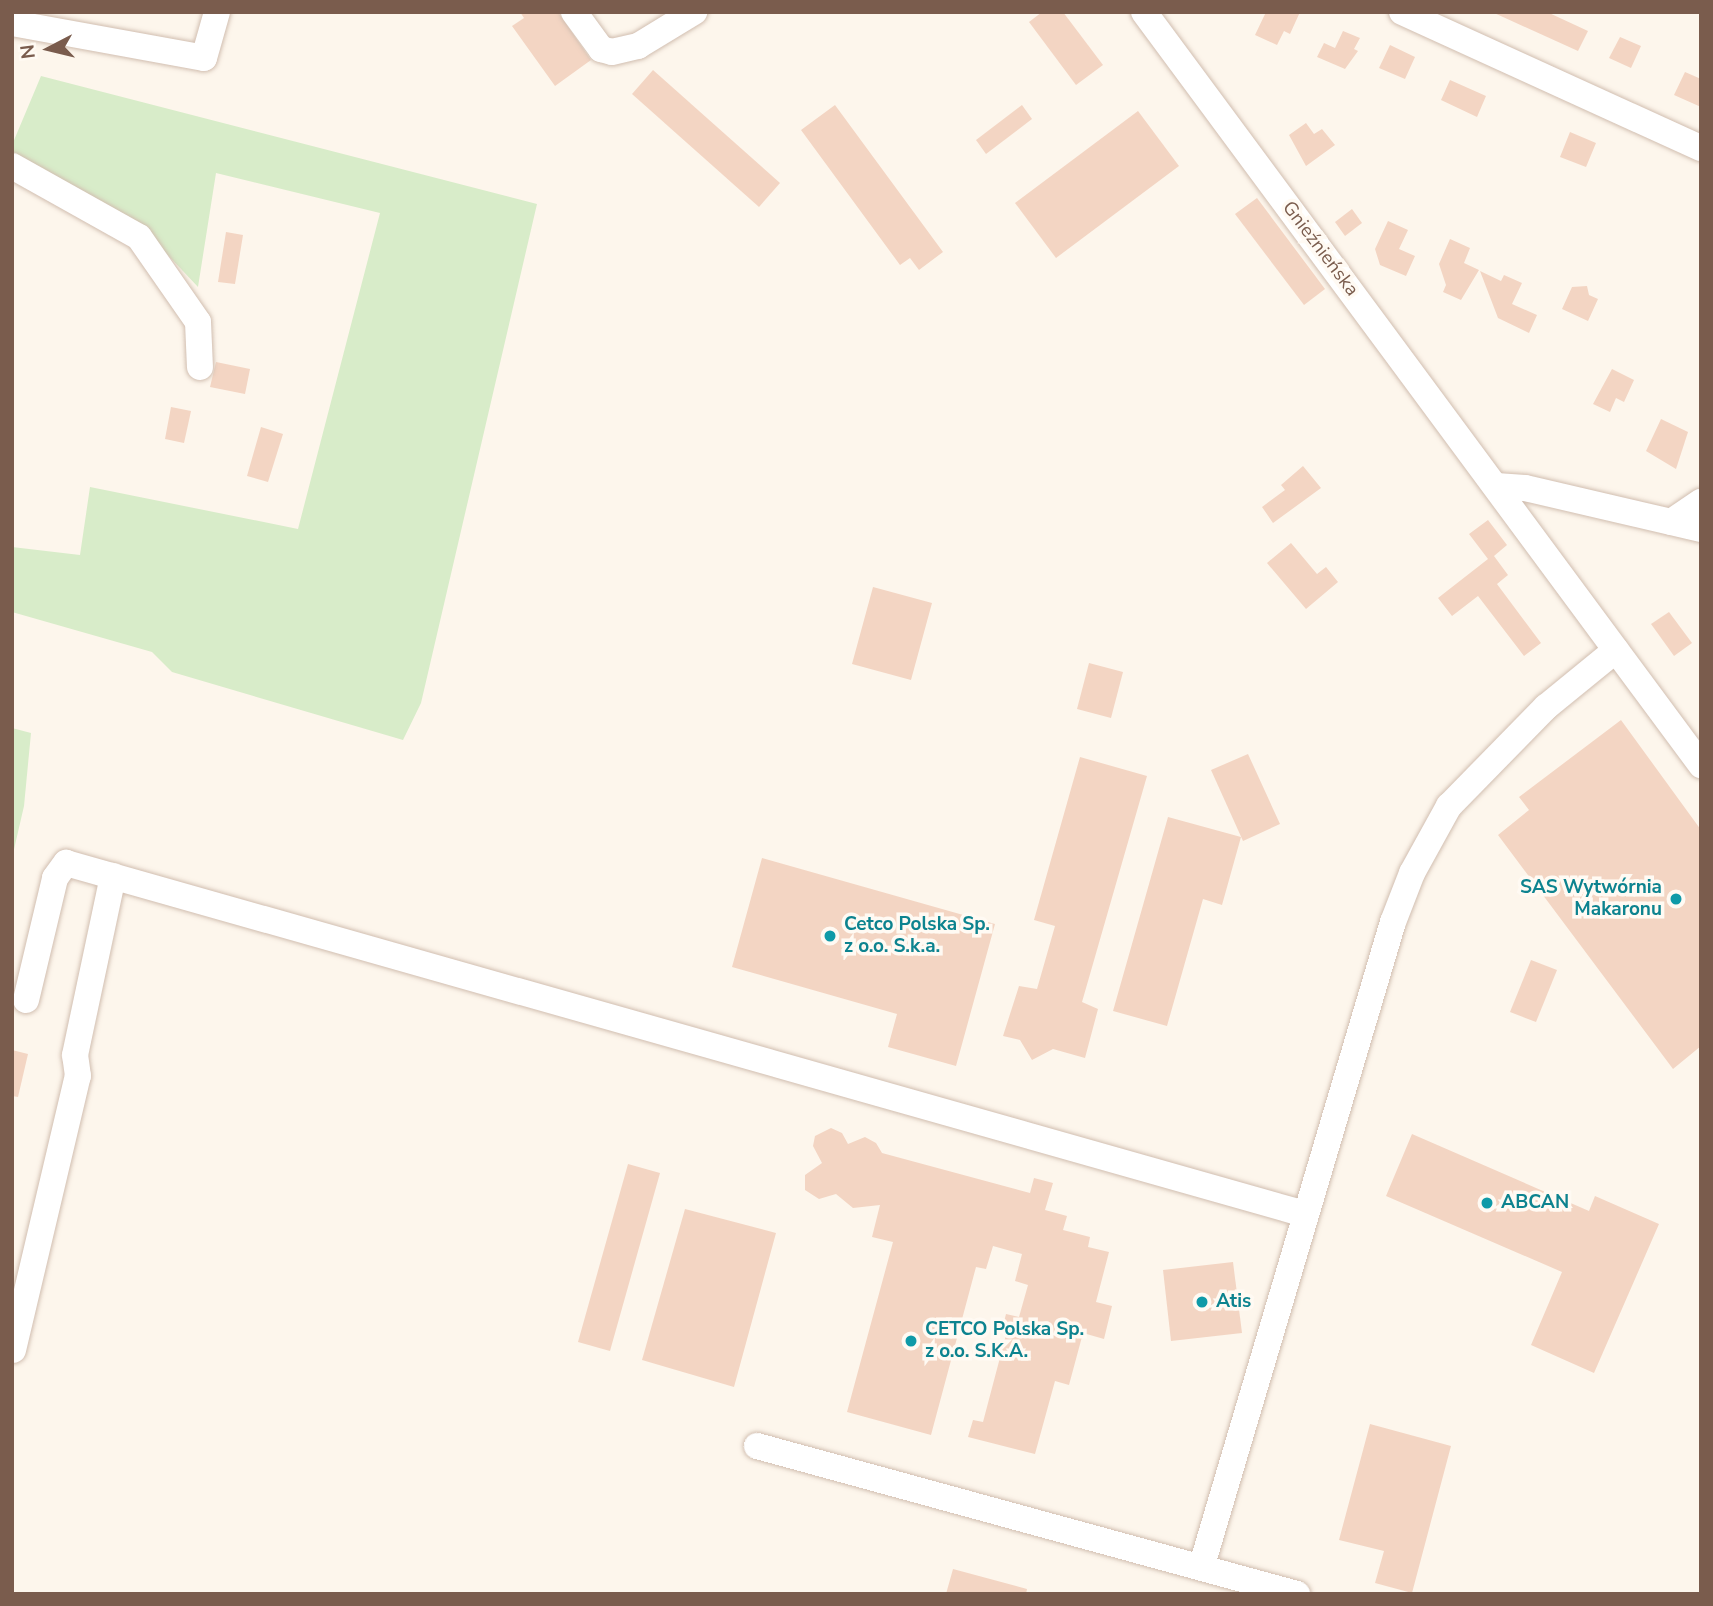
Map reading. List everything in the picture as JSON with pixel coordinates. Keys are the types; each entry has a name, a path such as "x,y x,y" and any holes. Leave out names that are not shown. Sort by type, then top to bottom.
{"street":[{"path":"12,23 204,58 217,12"},
{"path":"574,12 601,49 612,52 638,46 694,12"},
{"name":"Gnieźnieńska","path":"1144,12 1701,765"},
{"path":"1402,12 1701,148"},
{"path":"12,166 139,236 198,322 200,367"},
{"path":"1496,485 1525,488 1701,529"},
{"path":"1671,522 1701,502"},
{"path":"1202,1565 1306,1214 1412,873 1449,806 1546,707 1616,650"},
{"path":"26,1000 55,878 66,863 1306,1214"},
{"path":"13,1350 78,1076 75,1055 113,876"},
{"path":"757,1446 1202,1565 1297,1594"}],"green space":[{"path":"41,76 537,204 421,703 403,740 172,672 152,652 12,612 12,547 80,555 90,487 298,529 380,213 216,173 198,287 148,234 12,159 12,145"},
{"path":"12,728 31,733 24,806 12,858"}],"building":[{"path":"520,12 558,12 591,60 555,86 512,26 524,18"},
{"path":"1042,12 1063,12 1103,65 1076,85 1029,22"},
{"path":"1266,12 1300,12 1290,34 1284,31 1277,45 1255,35"},
{"path":"1492,12 1547,12 1588,31 1578,51"},
{"path":"1343,31 1360,38 1354,49 1358,51 1345,69 1317,57 1324,43 1335,48"},
{"path":"1620,37 1641,46 1631,68 1609,58"},
{"path":"1390,45 1415,57 1405,79 1379,68"},
{"path":"653,70 780,183 759,207 632,94"},
{"path":"1685,72 1701,79 1701,107 1674,95"},
{"path":"1450,80 1486,96 1477,117 1441,100"},
{"path":"835,105 943,252 919,270 910,258 900,265 801,130"},
{"path":"1022,105 1032,119 986,154 976,140"},
{"path":"1138,111 1179,166 1056,258 1015,203"},
{"path":"1306,123 1314,134 1322,129 1335,145 1306,166 1289,135"},
{"path":"1570,132 1596,143 1586,167 1560,157"},
{"path":"1257,198 1325,289 1304,305 1235,214"},
{"path":"1352,209 1362,223 1345,236 1335,222"},
{"path":"1388,221 1408,230 1399,249 1415,256 1406,276 1380,265 1375,249"},
{"path":"226,232 243,235 235,284 218,282"},
{"path":"1450,239 1470,248 1464,263 1479,270 1461,300 1443,292 1446,285 1439,264"},
{"path":"1480,271 1501,281 1504,275 1522,283 1512,304 1537,315 1529,333 1498,318"},
{"path":"1587,286 1589,295 1598,299 1588,321 1562,309 1572,287"},
{"path":"216,362 250,369 245,394 210,387"},
{"path":"1612,369 1634,380 1624,402 1616,398 1610,412 1593,404"},
{"path":"171,407 191,411 184,443 165,439"},
{"path":"1661,419 1688,432 1676,469 1646,451"},
{"path":"261,427 283,434 268,482 247,476"},
{"path":"1303,466 1321,488 1273,523 1262,507 1285,490 1281,485"},
{"path":"1488,520 1507,545 1494,556 1508,575 1497,584 1541,643 1524,656 1478,596 1452,616 1438,598 1488,559 1469,534"},
{"path":"1291,543 1317,574 1326,567 1338,582 1306,609 1267,563"},
{"path":"873,587 932,603 911,680 852,664"},
{"path":"1669,612 1692,643 1674,656 1651,624"},
{"path":"1089,663 1123,672 1111,718 1077,709"},
{"path":"1621,720 1701,830 1701,1046 1673,1069 1498,835 1529,810 1519,797"},
{"path":"1248,754 1280,824 1243,841 1211,770"},
{"name":"Cetco Polska Sp. z o.o. S.k.a.","path":"1080,757 1147,776 1082,1002 1098,1009 1085,1058 1053,1049 1032,1060 1020,1040 1003,1036 1019,986 1037,989 1055,926 1034,920"},
{"path":"1168,817 1241,837 1222,905 1203,899 1167,1026 1113,1011"},
{"name":"Cetco Polska Sp. z o.o. S.k.a.","path":"762,858 995,924 956,1066 888,1047 897,1014 732,967"},
{"path":"1531,960 1557,970 1536,1022 1510,1012"},
{"path":"12,1050 28,1054 18,1097 12,1096"},
{"path":"831,1128 842,1133 848,1144 865,1137 876,1143 882,1153 1030,1193 1034,1178 1053,1183 1045,1210 1067,1216 1063,1230 1090,1237 1088,1247 1109,1252 1096,1302 1112,1306 1104,1339 1083,1333 1069,1385 1055,1381 1035,1454 968,1437 973,1420 983,1422 1007,1331 1002,1330 1006,1314 1019,1317 1028,1285 1015,1281 1022,1254 993,1246 986,1269 976,1267 931,1435 847,1412 893,1242 872,1237 880,1205 853,1208 836,1194 819,1199 805,1190 805,1175 822,1163 813,1146 815,1136"},
{"path":"1412,1134 1589,1211 1595,1196 1659,1224 1594,1373 1531,1345 1562,1272 1386,1196"},
{"path":"628,1164 660,1173 610,1351 578,1342"},
{"path":"685,1209 776,1233 734,1387 642,1360"},
{"name":"Atis","path":"1233,1262 1242,1333 1171,1341 1163,1270"},
{"path":"1370,1424 1451,1446 1412,1593 1375,1583 1384,1551 1339,1540"},
{"path":"953,1569 1027,1589 1026,1594 946,1594"}],"place":[{"name":"SAS Wytwórnia Makaronu","path":"1676,899"},
{"name":"Cetco Polska Sp. z o.o. S.k.a.","path":"830,936"},
{"name":"ABCAN","path":"1487,1203"},
{"name":"Atis","path":"1202,1302"},
{"name":"CETCO Polska Sp. z o.o. S.K.A.","path":"911,1341"}]}
